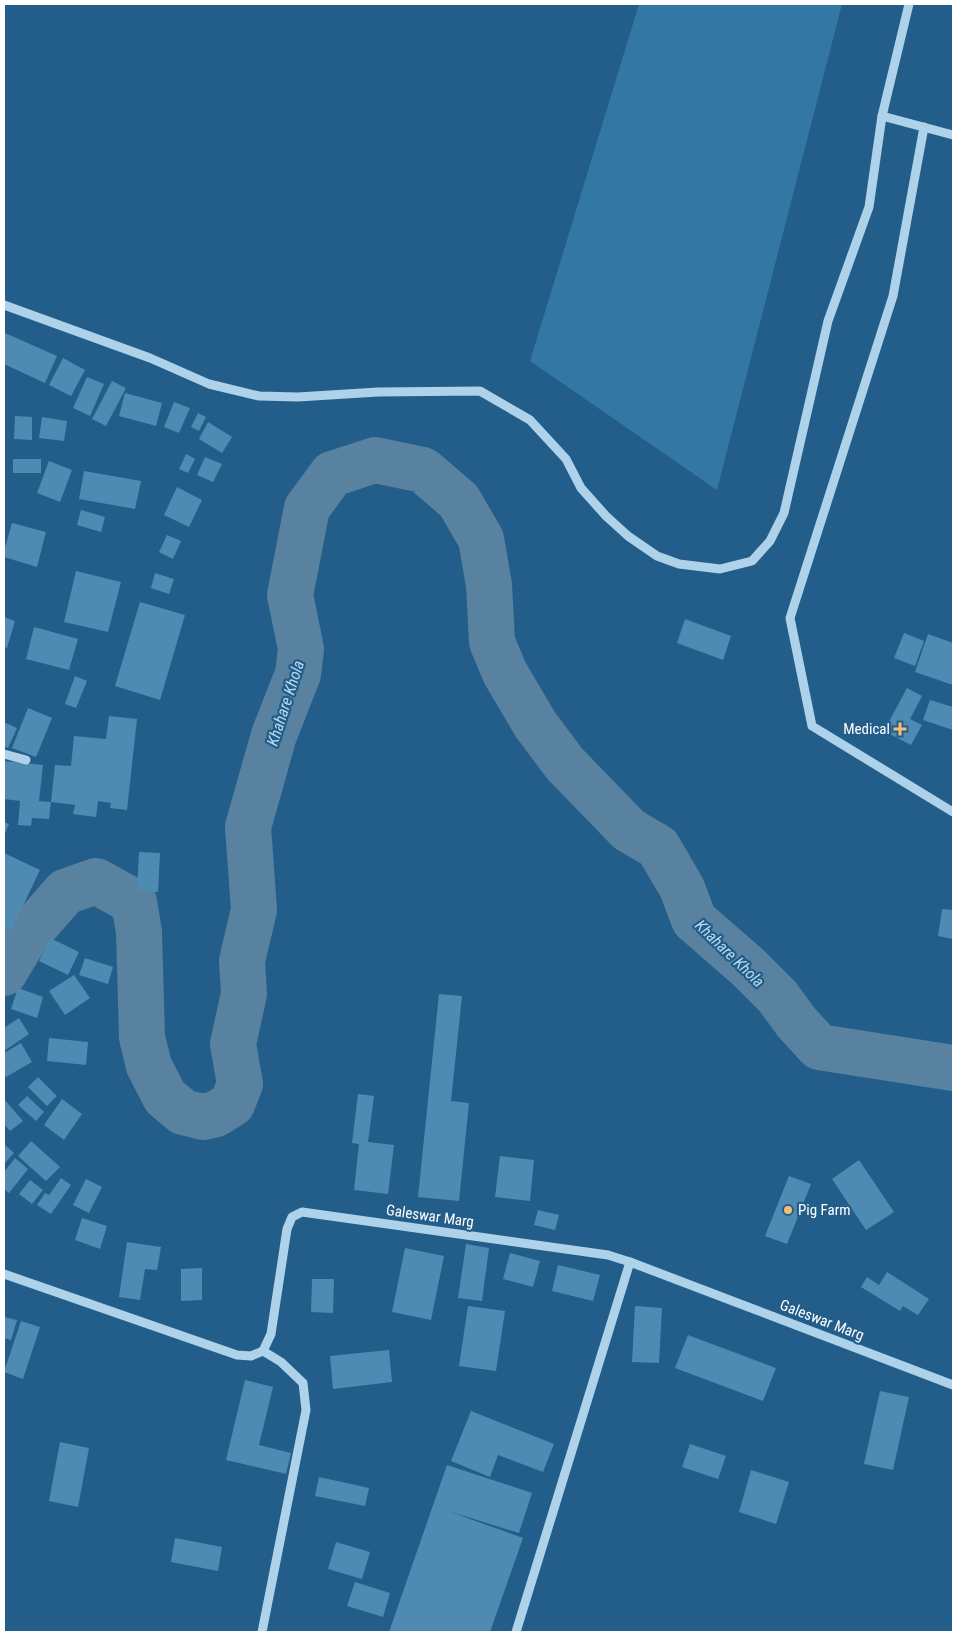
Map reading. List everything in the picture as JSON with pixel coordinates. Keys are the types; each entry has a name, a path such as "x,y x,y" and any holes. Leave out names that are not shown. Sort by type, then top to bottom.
{"street":[{"path":"4,304 150,358 209,384 259,396 298,397 378,392 480,390 530,420 566,459 582,488 606,516 628,536 657,556 679,564 720,569 752,561 770,541 784,513 828,322 869,207 882,116 908,4"},
{"path":"882,116 953,135"},
{"path":"924,127 893,296 790,618 812,726 953,812"},
{"path":"4,754 26,760"},
{"name":"Galeswar Marg","path":"263,1350 272,1334 287,1229 292,1217 302,1212 608,1255 953,1385"},
{"path":"516,1632 630,1262"},
{"path":"4,1274 237,1355 251,1356 263,1350 282,1362 303,1383 306,1410 262,1632"}],"shaded area":[{"path":"639,4 842,4 717,490 530,361"}],"building":[{"path":"5,333 57,356 45,383 4,364"},
{"path":"63,358 85,370 71,396 49,385"},
{"path":"87,377 104,384 90,416 73,408"},
{"path":"112,381 126,388 106,426 92,419"},
{"path":"125,393 162,403 156,426 119,416"},
{"path":"174,402 190,408 179,433 164,427"},
{"path":"198,413 206,417 199,431 191,427"},
{"path":"15,416 32,417 32,440 14,439"},
{"path":"42,417 67,421 64,441 39,438"},
{"path":"208,422 232,437 222,453 199,439"},
{"path":"186,454 195,459 188,473 179,469"},
{"path":"205,457 222,464 213,482 197,475"},
{"path":"13,459 41,459 41,473 13,473"},
{"path":"49,461 72,470 60,502 37,493"},
{"path":"84,471 141,481 135,509 79,499"},
{"path":"177,487 202,500 189,527 164,515"},
{"path":"81,510 105,517 101,532 77,525"},
{"path":"12,523 46,532 37,567 4,557"},
{"path":"167,535 181,541 173,559 159,552"},
{"path":"76,571 121,582 108,632 64,622"},
{"path":"155,573 174,579 169,594 151,588"},
{"path":"140,602 185,615 160,700 115,686"},
{"path":"4,617 15,621 7,648 4,647"},
{"path":"685,619 731,636 723,660 677,643"},
{"path":"34,627 78,639 69,670 26,659"},
{"path":"904,633 924,641 915,666 894,658"},
{"path":"928,634 953,643 953,685 915,672"},
{"path":"75,676 87,681 76,708 65,704"},
{"path":"907,688 922,696 910,719 922,725 911,745 884,731"},
{"path":"930,700 953,707 953,730 923,720"},
{"path":"28,708 52,718 36,757 12,748"},
{"path":"109,716 137,719 127,810 110,808 111,803 98,801 96,817 73,814 75,805 51,802 55,765 71,766 74,736 106,739"},
{"path":"4,722 17,728 8,748 4,746"},
{"path":"4,761 43,765 39,801 51,802 49,819 32,818 31,826 18,825 20,801 4,799"},
{"path":"4,822 9,824 4,835"},
{"path":"139,852 160,853 158,892 137,891"},
{"path":"4,853 40,870 11,931 4,927"},
{"path":"942,909 953,910 953,939 938,936"},
{"path":"50,938 79,952 68,975 39,961"},
{"path":"85,958 113,967 108,984 79,975"},
{"path":"74,975 90,998 65,1015 49,991"},
{"path":"18,988 43,997 37,1018 11,1009"},
{"path":"439,994 462,996 451,1101 469,1103 459,1201 418,1197"},
{"path":"19,1018 29,1034 4,1051 4,1028"},
{"path":"49,1038 88,1042 86,1065 47,1061"},
{"path":"21,1043 32,1062 6,1077 4,1074 4,1053"},
{"path":"38,1077 57,1096 47,1106 28,1087"},
{"path":"358,1094 374,1096 368,1142 394,1145 388,1194 354,1190 359,1144 352,1143"},
{"path":"27,1096 44,1112 36,1121 18,1105"},
{"path":"4,1099 23,1121 10,1131 4,1124"},
{"path":"62,1099 82,1114 64,1140 44,1125"},
{"path":"31,1141 60,1167 46,1181 18,1156"},
{"path":"4,1144 14,1153 4,1164"},
{"path":"500,1156 534,1160 530,1201 495,1197"},
{"path":"15,1158 28,1169 9,1193 4,1189 4,1172"},
{"path":"859,1160 894,1212 866,1230 832,1179"},
{"name":"Pig Farm","path":"789,1176 811,1184 787,1244 765,1236"},
{"path":"61,1178 71,1185 51,1214 37,1205 45,1193 49,1195"},
{"path":"86,1179 102,1187 89,1213 73,1205"},
{"path":"30,1180 43,1190 32,1204 19,1194"},
{"path":"538,1210 559,1215 555,1230 534,1225"},
{"path":"82,1218 107,1226 100,1249 75,1240"},
{"path":"127,1242 161,1247 157,1270 145,1269 140,1300 119,1297"},
{"path":"466,1244 489,1248 482,1301 458,1298"},
{"path":"405,1248 444,1256 431,1320 392,1312"},
{"path":"510,1253 540,1261 533,1287 503,1279"},
{"path":"558,1265 600,1275 593,1301 552,1291"},
{"path":"202,1268 202,1300 181,1301 181,1269"},
{"path":"887,1272 929,1299 918,1315 903,1306 900,1311 861,1287 867,1277 879,1285"},
{"path":"312,1279 334,1279 333,1313 311,1312"},
{"path":"468,1306 505,1311 496,1371 459,1366"},
{"path":"635,1306 662,1308 659,1363 632,1362"},
{"path":"4,1317 17,1320 11,1340 4,1338"},
{"path":"21,1321 40,1327 23,1379 4,1372"},
{"path":"688,1335 776,1368 763,1401 675,1368"},
{"path":"389,1350 392,1382 333,1389 330,1356"},
{"path":"245,1380 273,1387 259,1445 291,1453 286,1474 226,1460"},
{"path":"880,1391 909,1397 893,1470 864,1464"},
{"path":"471,1411 554,1444 543,1472 498,1455 490,1477 451,1461"},
{"path":"60,1442 89,1448 78,1507 49,1501"},
{"path":"690,1444 726,1456 718,1479 682,1467"},
{"path":"447,1465 532,1493 519,1533 448,1511 523,1538 490,1632 389,1632"},
{"path":"751,1470 789,1482 776,1524 739,1512"},
{"path":"319,1477 369,1488 365,1506 315,1496"},
{"path":"175,1538 222,1547 218,1571 171,1562"},
{"path":"336,1542 370,1552 362,1579 328,1569"},
{"path":"355,1582 390,1593 383,1617 347,1606"}],"waterway":[{"name":"Khahare Khola","path":"4,973 25,938 65,892 96,881 134,902 139,932 142,1037 149,1066 165,1097 183,1112 203,1117 216,1114 232,1104 240,1084 233,1044 244,994 242,961 254,910 248,827 274,735 298,674 301,649 290,595 307,508 332,474 375,460 423,470 459,501 481,539 489,585 492,642 505,673 535,724 565,764 629,830 658,847 682,888 694,920 749,968 777,996 797,1023 819,1047 953,1068"}],"place":[{"name":"Medical","path":"900,729"},
{"name":"Pig Farm","path":"788,1210"}]}
